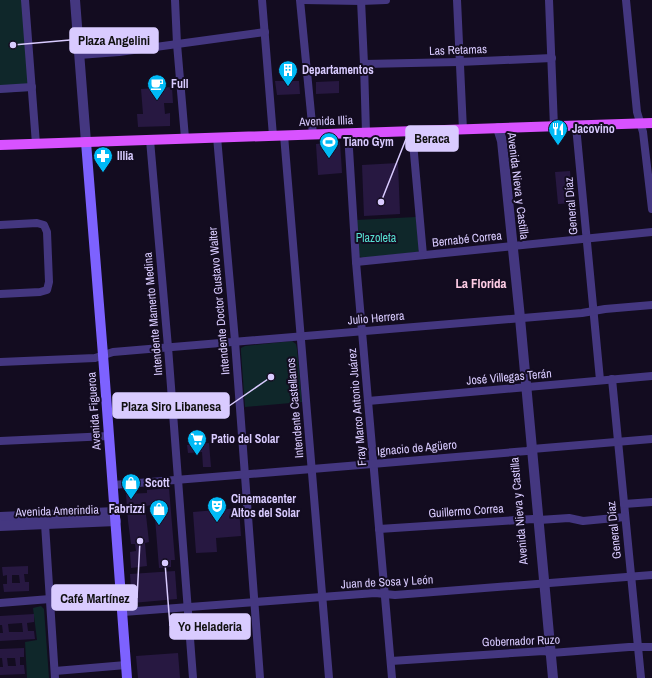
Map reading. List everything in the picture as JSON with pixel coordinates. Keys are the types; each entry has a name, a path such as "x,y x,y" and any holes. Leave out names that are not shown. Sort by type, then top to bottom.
{"main road":[{"name":"Avenida Illia","path":"0,145 652,123"},
{"name":"Avenida Figueroa","path":"86,142 127,678"}],"street":[{"path":"25,0 36,144"},
{"path":"75,0 86,142"},
{"path":"174,0 185,138"},
{"path":"262,0 273,136"},
{"path":"312,134 302,0 386,0"},
{"path":"457,0 463,130"},
{"path":"549,0 554,127"},
{"path":"626,0 638,112 643,132 652,209"},
{"path":"361,1 366,133"},
{"path":"79,55 119,52 265,32"},
{"name":"Las Retamas","path":"364,64 552,58"},
{"path":"0,89 32,87"},
{"name":"General Díaz","path":"576,126 600,380"},
{"name":"Avenida Nieva y Castilla","path":"498,128 502,141 509,247 542,584 547,652 546,678"},
{"path":"412,131 423,256"},
{"name":"Fray Marco Antonio Juárez","path":"348,133 356,262 392,678"},
{"name":"Intendente Castellanos","path":"284,135 329,678"},
{"name":"Intendente Doctor Gustavo Walter","path":"217,137 235,341 260,678"},
{"name":"Intendente Mamerto Medina","path":"150,140 168,347 193,678"},
{"path":"0,225 37,223 44,225 47,232 50,282 47,290 40,292 0,294"},
{"name":"Bernabé Correa","path":"356,262 652,232"},
{"name":"Julio Herrera","path":"0,362 95,358 113,352 582,313 652,304"},
{"name":"José Villegas Terán","path":"368,401 652,376"},
{"name":"General Díaz","path":"612,379 641,678"},
{"path":"0,441 109,436"},
{"name":"Ignacio de Agüero","path":"113,485 374,464 652,439"},
{"path":"624,504 652,502"},
{"path":"0,517 115,517"},
{"name":"Avenida Amerindia","path":"0,526 45,524 115,517"},
{"name":"Guillermo Correa","path":"379,529 570,518 583,521 625,517"},
{"path":"45,524 55,675 126,665"},
{"name":"Juan de Sosa y León","path":"122,612 375,593 395,595 652,575"},
{"path":"0,603 50,599"},
{"name":"Gobernador Ruzo","path":"391,661 629,647 652,647"},
{"name":"Avenida Nieva y Castilla","path":"547,652 553,678"}],"green space":[{"path":"0,0 22,0 29,91 0,93"},
{"name":"Plazoleta","path":"416,217 418,252 363,258 359,256 356,220"},
{"path":"292,341 296,344 297,349 302,402 245,407 241,348 245,346"},
{"path":"41,606 44,609 49,678 27,678 25,642 37,640 33,608"}],"building":[{"name":"Departamentos","path":"275,81 299,81 300,94 277,95"},
{"path":"339,81 339,93 316,94 316,82"},
{"path":"172,87 173,103 164,103 165,114 170,113 170,126 138,127 137,114 143,114 141,89"},
{"name":"Tiano Gym","path":"340,142 342,173 318,175 316,144"},
{"path":"398,163 400,214 364,216 362,165"},
{"path":"570,171 573,203 558,204 555,172"},
{"path":"209,443 211,467 203,467 202,452 188,453 187,445"},
{"path":"169,488 175,560 171,560 171,567 159,568 154,505 145,506 149,542 145,543 147,566 131,568 130,552 136,551 135,544 131,544 126,494 147,493 147,490"},
{"name":"Cinemacenter Altos del Solar","path":"239,508 241,536 216,538 217,552 196,553 193,512"},
{"path":"28,566 28,574 24,574 25,582 29,582 29,591 4,592 3,584 7,584 7,575 3,576 2,567","holes":["12,575 19,575 20,583 12,583"]},
{"path":"175,571 177,599 132,603 130,574"},
{"path":"34,614 34,622 27,623 28,631 34,631 35,639 0,641 0,633 3,633 2,625 0,625 0,616","holes":["22,623 23,632 9,632 8,624"]},
{"path":"24,648 24,657 20,657 20,665 24,665 25,674 0,675 0,667 3,667 2,658 0,658 0,649","holes":["7,658 15,658 16,666 8,666"]},
{"path":"178,653 180,678 138,678 136,656"}],"place":[{"name":"Plaza Angelini","path":"13,45"},
{"name":"Departamentos","path":"288,87"},
{"name":"Full","path":"157,101"},
{"name":"Jacovino","path":"558,146"},
{"name":"Tiano Gym","path":"329,159"},
{"name":"Illia","path":"103,173"},
{"name":"Beraca","path":"381,202"},
{"name":"Plaza Siro Libanesa","path":"271,377"},
{"name":"Patio del Solar","path":"197,456"},
{"name":"Scott","path":"131,500"},
{"name":"Cinemacenter Altos del Solar","path":"217,523"},
{"name":"Fabrizzi","path":"159,526"},
{"name":"Café Martínez","path":"140,541"},
{"name":"Yo Heladeria","path":"165,563"}],"district":[{"name":"La Florida","path":"481,283"}]}
